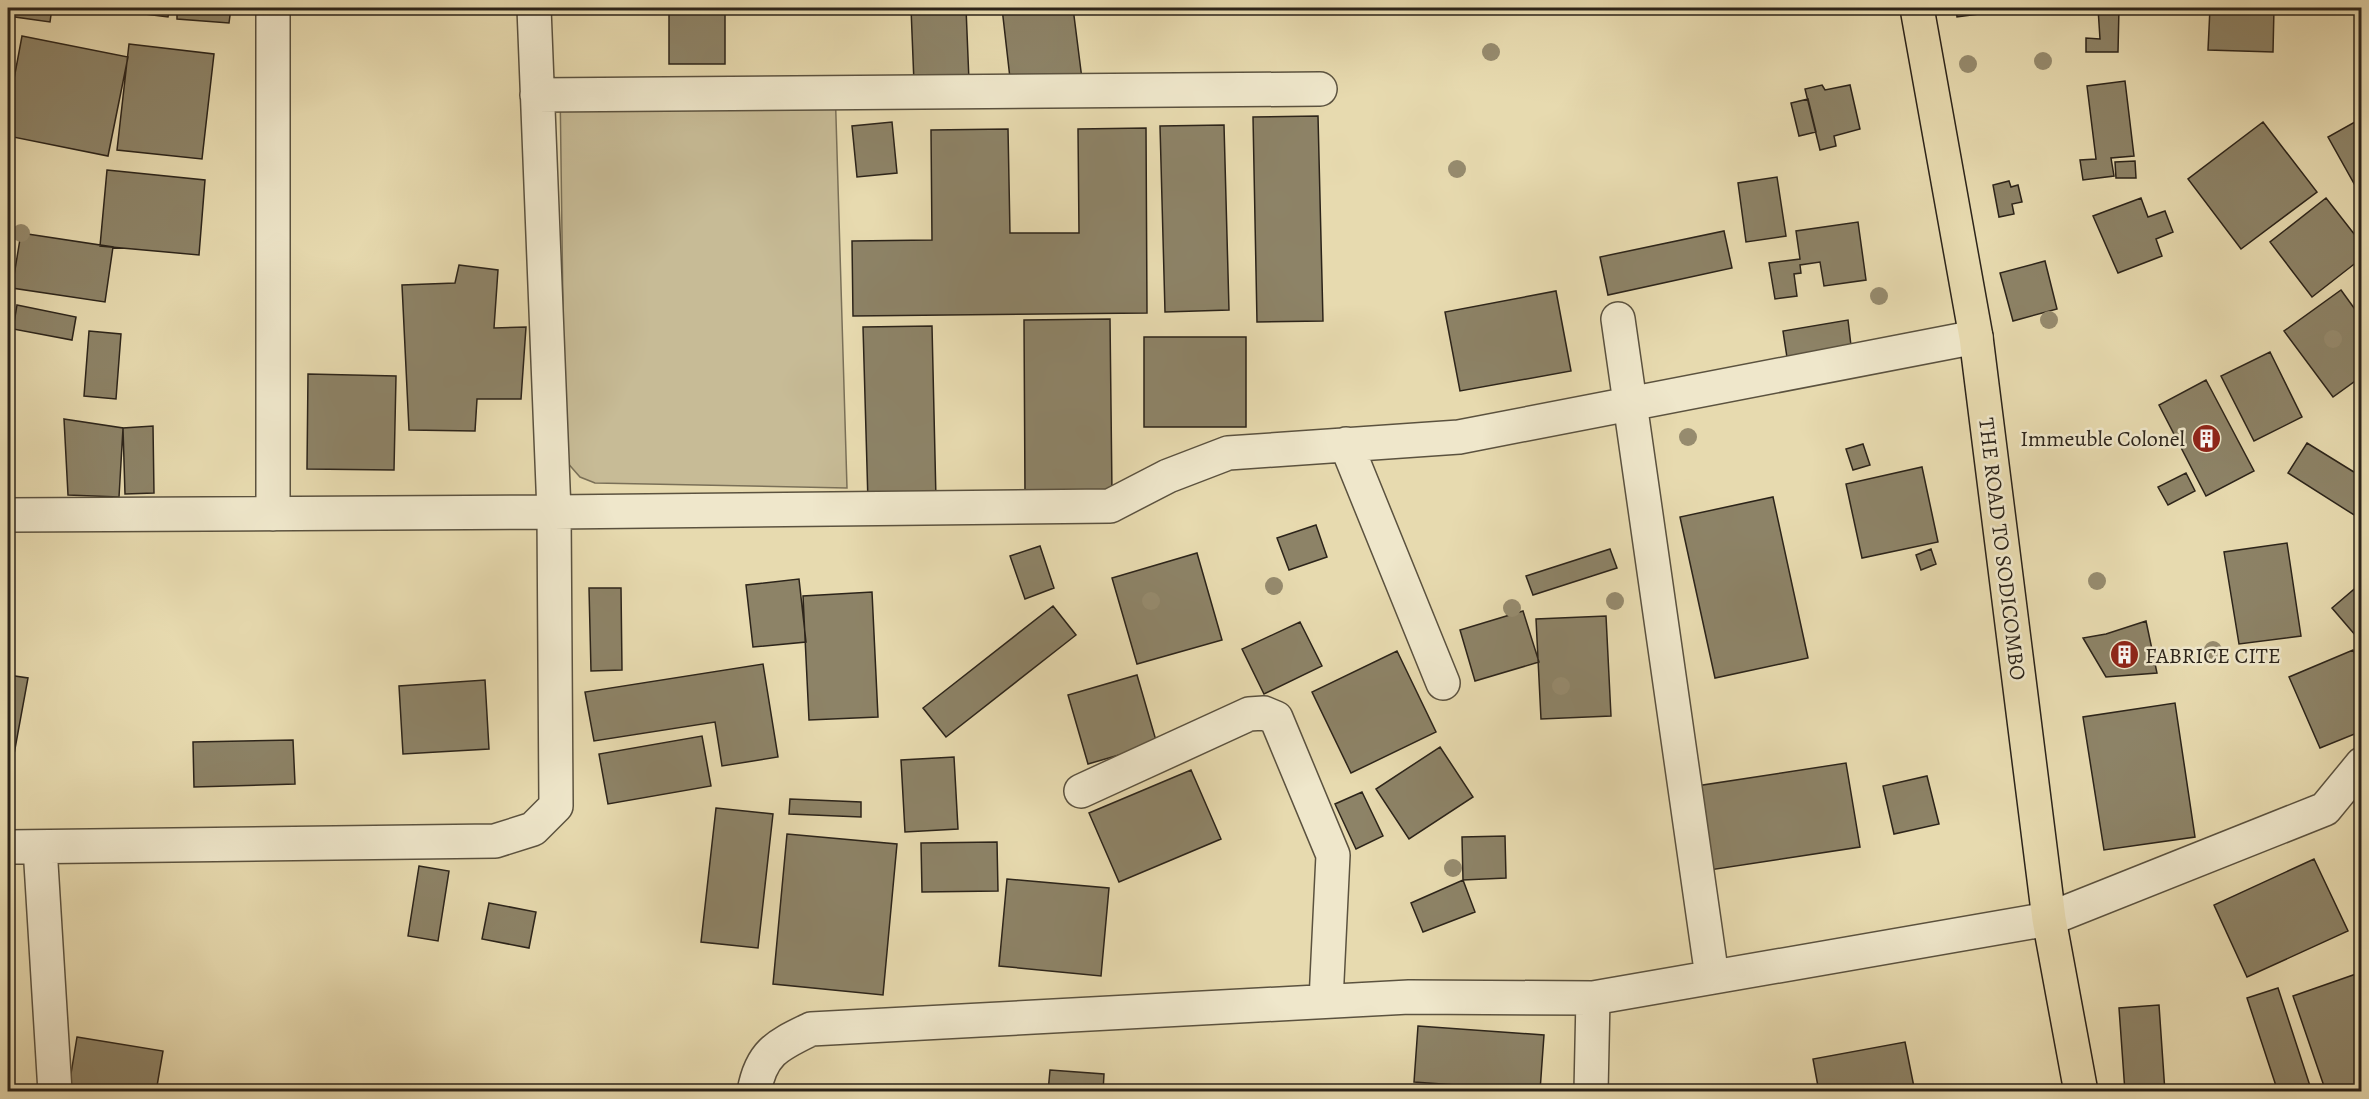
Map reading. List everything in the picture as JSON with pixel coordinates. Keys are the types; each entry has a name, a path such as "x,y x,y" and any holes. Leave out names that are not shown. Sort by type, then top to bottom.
{"main road":[{"name":"THE ROAD TO SODICOMBO","path":"1917,8 1976,337 2049,920 2081,1092"}],"street":[{"path":"273,8 273,514"},
{"path":"8,847 495,841 533,829 556,806 554,512 534,8"},
{"path":"537,95 1320,89"},
{"path":"1618,319 1712,977"},
{"path":"8,515 1110,506 1168,476 1228,453 1459,437 1976,337"},
{"path":"1346,444 1443,683"},
{"path":"1081,791 1249,714 1264,713 1276,718 1333,855 1326,1001"},
{"path":"754,1092 758,1071 779,1044 811,1029 1409,997 1593,998 2049,920 2325,809 2361,764"},
{"path":"40,847 55,1092"},
{"path":"1591,1092 1593,998"}],"shaded area":[{"path":"835,84 847,488 595,483 580,477 565,460 560,85"}],"building":[{"path":"8,8 52,8 50,22 8,16"},
{"path":"96,8 170,8 168,17"},
{"path":"177,8 231,8 229,23 177,19"},
{"path":"669,8 725,8 725,64 669,64"},
{"path":"911,8 966,8 969,81 914,83"},
{"path":"1002,8 1073,8 1082,79 1011,87"},
{"path":"1956,8 1985,8 1986,13 1957,17"},
{"path":"2098,8 2119,8 2118,52 2086,52 2086,38 2100,39"},
{"path":"2210,8 2274,8 2273,52 2208,50"},
{"path":"22,36 128,57 108,156 8,136 8,111"},
{"path":"129,44 214,54 202,159 117,150"},
{"path":"2125,81 2134,156 2111,158 2114,176 2083,180 2080,160 2096,159 2087,86"},
{"path":"1822,85 1825,90 1850,85 1860,129 1834,136 1836,146 1820,150 1805,89"},
{"path":"1808,99 1816,132 1799,136 1791,103"},
{"path":"1318,116 1323,321 1257,322 1253,117"},
{"path":"2362,118 2362,195 2361,196 2328,137"},
{"path":"892,122 897,173 857,177 852,126"},
{"path":"2263,122 2317,192 2241,249 2188,179"},
{"path":"1224,125 1229,310 1165,312 1160,126"},
{"path":"1146,128 1147,313 853,316 852,241 932,240 931,130 1008,129 1010,233 1079,233 1078,129"},
{"path":"2135,161 2136,178 2116,178 2115,162"},
{"path":"107,170 205,180 199,255 100,246"},
{"path":"1777,177 1786,236 1746,242 1738,183"},
{"path":"2009,181 2011,187 2018,185 2022,202 2012,204 2014,214 1999,217 1993,185"},
{"path":"2141,198 2148,217 2165,211 2173,232 2156,239 2162,256 2118,273 2093,216"},
{"path":"2326,198 2362,244 2362,258 2312,297 2270,242"},
{"path":"1858,222 1866,280 1824,286 1820,262 1800,265 1801,273 1794,274 1797,296 1775,299 1769,263 1800,259 1796,231"},
{"path":"1724,231 1732,268 1608,295 1600,257"},
{"path":"21,233 113,247 105,302 12,288"},
{"path":"2045,261 2057,309 2013,321 2000,273"},
{"path":"459,265 498,270 494,328 526,327 521,399 477,399 475,431 409,430 402,285 455,283"},
{"path":"2341,290 2362,319 2362,376 2333,397 2284,331"},
{"path":"1556,291 1571,371 1460,391 1445,312"},
{"path":"17,305 76,317 72,340 13,329"},
{"path":"1110,319 1112,494 1025,494 1024,320"},
{"path":"1848,320 1852,354 1788,364 1783,331"},
{"path":"932,326 936,500 868,502 863,327"},
{"path":"89,331 121,334 116,399 84,396"},
{"path":"1144,337 1246,337 1246,427 1144,427"},
{"path":"2270,352 2302,417 2254,441 2221,376"},
{"path":"308,374 396,376 394,470 307,469"},
{"name":"Immeuble Colonel","path":"2206,380 2254,471 2206,496 2159,405"},
{"path":"64,419 123,428 119,497 68,495"},
{"path":"153,426 154,493 125,494 123,428"},
{"path":"2307,443 2362,477 2362,520 2288,473"},
{"path":"1863,444 1870,465 1853,470 1846,449"},
{"path":"1922,467 1938,542 1862,558 1846,484"},
{"path":"2186,473 2195,491 2168,505 2158,487"},
{"path":"1773,497 1808,658 1715,678 1680,517"},
{"path":"1316,525 1327,557 1289,570 1277,538"},
{"path":"2287,543 2301,636 2239,644 2224,552"},
{"path":"1040,546 1054,588 1025,599 1010,556"},
{"path":"1610,549 1617,568 1533,595 1526,576"},
{"path":"1931,549 1936,564 1921,570 1916,555"},
{"path":"1197,553 1222,640 1137,664 1112,578"},
{"path":"799,579 806,642 753,647 746,585"},
{"path":"2359,585 2362,587 2362,643 2332,608"},
{"path":"589,588 621,588 622,670 591,671"},
{"path":"872,592 878,717 809,720 803,596"},
{"path":"1053,606 1076,635 946,737 923,708"},
{"path":"1523,611 1539,662 1475,681 1460,630"},
{"path":"1606,616 1611,716 1541,719 1536,619"},
{"name":"FABRICE CITE","path":"2146,621 2157,673 2106,677 2083,638 2106,634"},
{"path":"1300,622 1322,666 1264,694 1242,649"},
{"path":"2353,650 2362,670 2362,731 2320,748 2289,677"},
{"path":"1397,651 1436,732 1351,773 1312,692"},
{"path":"763,664 778,757 722,766 715,722 594,741 585,692"},
{"path":"8,675 28,678 8,787"},
{"path":"1137,675 1157,744 1088,764 1068,695"},
{"path":"485,680 489,749 403,754 399,686"},
{"path":"2175,703 2195,837 2104,850 2083,717"},
{"path":"702,736 711,786 608,804 599,754"},
{"path":"293,740 295,784 194,787 193,742"},
{"path":"1440,747 1473,797 1409,839 1376,789"},
{"path":"954,757 958,829 905,832 901,760"},
{"path":"1846,763 1860,847 1703,871 1690,787"},
{"path":"1191,770 1221,839 1119,882 1089,813"},
{"path":"1927,776 1939,824 1894,834 1883,786"},
{"path":"1362,792 1383,836 1356,849 1335,804"},
{"path":"790,799 861,802 861,817 789,814"},
{"path":"716,808 773,814 758,948 701,942"},
{"path":"787,834 897,844 883,995 773,984"},
{"path":"1505,836 1506,878 1463,880 1462,837"},
{"path":"997,842 998,891 922,892 921,843"},
{"path":"2314,859 2348,931 2247,977 2214,905"},
{"path":"419,866 449,871 438,941 408,936"},
{"path":"1007,879 1109,888 1101,976 999,966"},
{"path":"1463,880 1475,912 1423,932 1411,903"},
{"path":"489,903 536,912 529,948 482,939"},
{"path":"2356,974 2362,989 2362,1092 2326,1092 2293,996"},
{"path":"2278,988 2312,1092 2278,1092 2247,998"},
{"path":"2159,1005 2165,1092 2125,1092 2119,1008"},
{"path":"1418,1026 1544,1035 1540,1091 1414,1082"},
{"path":"77,1037 163,1051 156,1092 68,1092"},
{"path":"1905,1042 1915,1092 1819,1092 1813,1059"},
{"path":"1050,1070 1104,1074 1103,1092 1048,1092"}],"place":[{"name":"Immeuble Colonel","path":"2206,438"},
{"name":"FABRICE CITE","path":"2124,655"}]}
